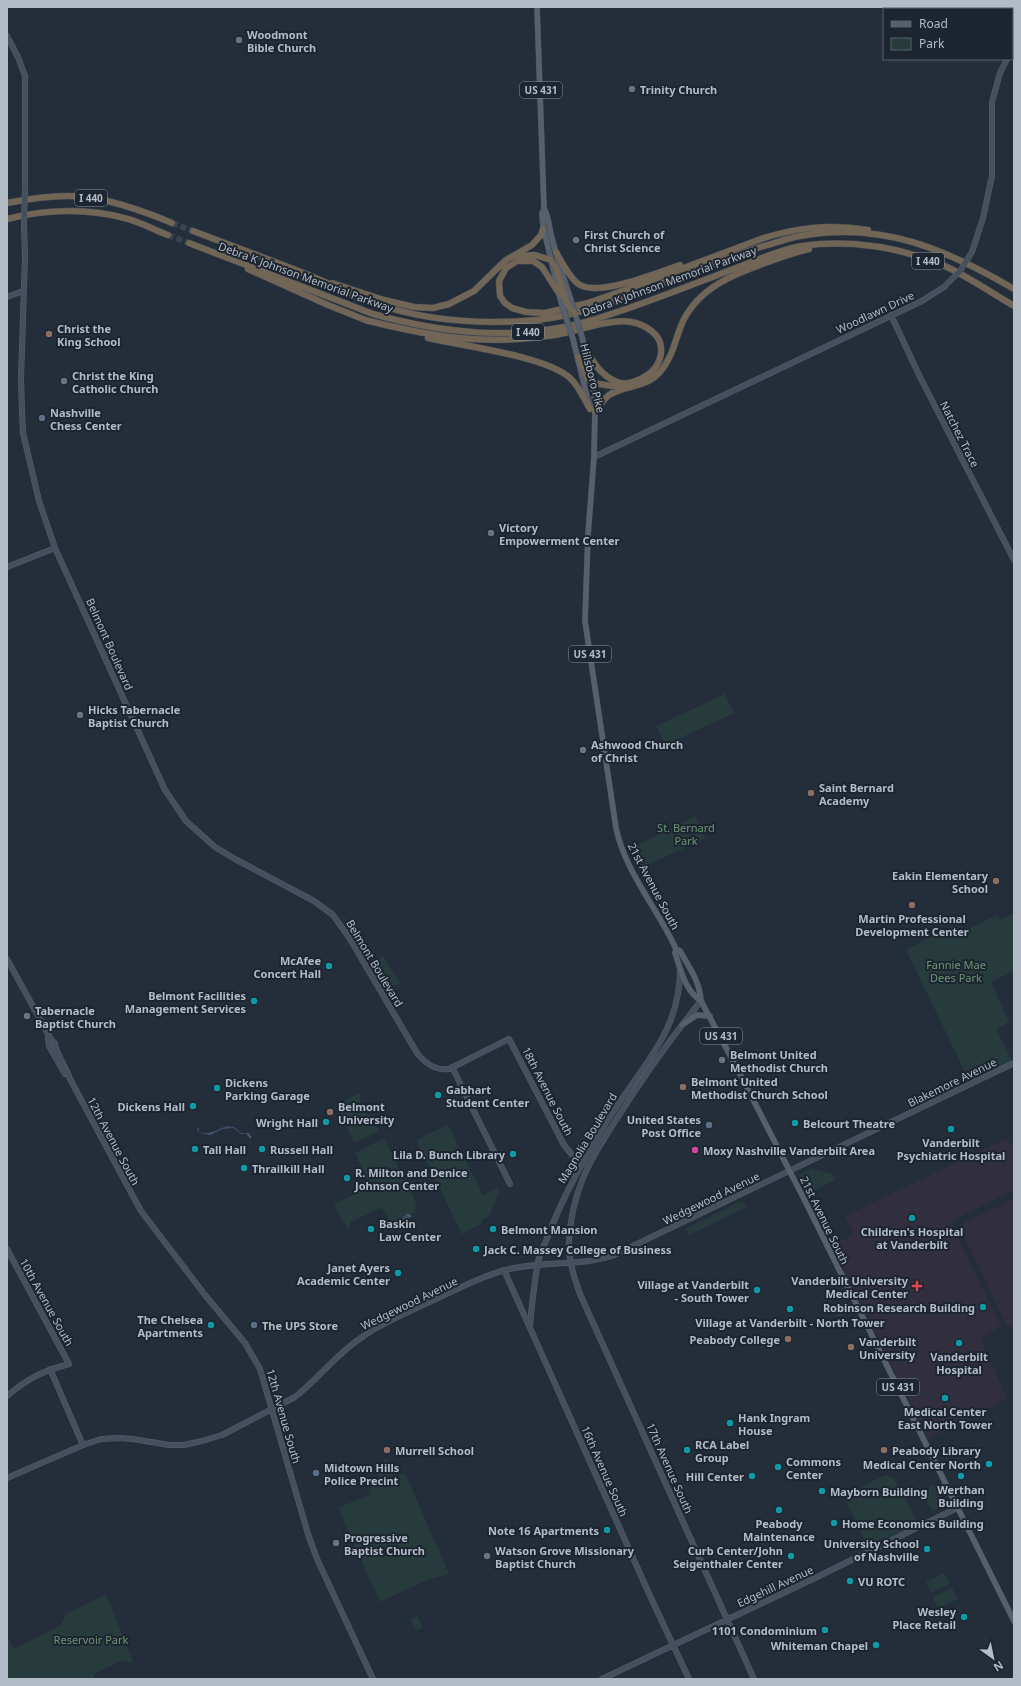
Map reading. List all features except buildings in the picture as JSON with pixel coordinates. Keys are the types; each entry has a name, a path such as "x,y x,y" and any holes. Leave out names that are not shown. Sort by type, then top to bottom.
{"highway":[{"name":"I 440","path":"7,203 49,197 91,198 132,207 172,222"},
{"name":"I 440","path":"7,219 50,211 90,212 128,219 168,235"},
{"path":"556,252 564,266 578,284 592,288 614,287 761,239 794,230 817,226 843,226 874,230 903,238"},
{"path":"308,275 384,300 414,307 433,308 449,304 474,292 506,260 532,245 541,235 543,229"},
{"name":"Debra K Johnson Memorial Parkway","path":"192,231 308,275 341,291 376,304 431,318 478,323 526,321 578,313 629,296 754,249 798,236 821,233 844,232 903,238 947,254 990,275 1014,289"},
{"path":"575,314 570,309 564,299 542,267 533,261 517,261 506,268 499,281 500,296 505,303 512,308 526,312 545,313 588,303 618,293 761,239"},
{"name":"Debra K Johnson Memorial Parkway","path":"189,243 373,314 401,322 455,332 504,334 529,332 582,323 801,246 833,244 873,246 899,251 947,267 1014,306"},
{"path":"223,257 365,320 407,334 541,363 569,377 593,410 608,396 642,385 660,373 674,349 678,334 690,308 699,297 716,284 753,267 801,251 833,244"},
{"path":"512,257 535,255 551,260 556,268 564,299"},
{"path":"365,320 431,336 496,340 558,335 614,322 631,322 646,326 656,335 661,346 661,356 655,368 646,376 632,382 618,383 601,372 595,365 585,347"},
{"path":"578,358 588,379 593,383 627,389"}],"main road":[{"name":"Hillsboro Pike","path":"537,7 544,208 542,214 543,229 551,260"},
{"name":"Belmont Boulevard","path":"7,36 18,56 25,76 26,189 21,378 23,433 39,501 56,548 154,768 169,797 186,821 225,854 305,896 327,910 341,925 350,939 419,1056 427,1063 438,1068 452,1068"},
{"name":"Woodlawn Drive","path":"594,457 922,301 944,287 960,271 972,252 983,218 992,176 992,102 1000,73 1006,60"},
{"name":"Hillsboro Pike","path":"544,208 547,213 549,228 556,252 573,339 593,410"},
{"path":"7,297 23,291"},
{"name":"Hillsboro Pike","path":"575,314 585,347 593,383 594,427"},
{"name":"Natchez Trace","path":"891,315 920,377 1014,560"},
{"name":"21st Avenue South","path":"594,427 594,457 588,535 584,622 616,828 622,849 676,949 675,953 685,982 693,996 701,1001"},
{"path":"7,566 56,548"},
{"name":"21st Avenue South","path":"676,949 680,950 700,989 701,1001 790,1171 1014,1621"},
{"name":"12th Avenue South","path":"7,959 41,1022 50,1042 55,1043 53,1047 61,1068 70,1079 141,1211 253,1355 260,1369 273,1410 308,1534 317,1559 373,1679"},
{"name":"Magnolia Boulevard","path":"530,1326 538,1265 558,1211 583,1162 612,1114 667,1030 679,994 680,968"},
{"name":"Magnolia Boulevard","path":"571,1264 569,1240 574,1209 582,1180 605,1138 636,1090 701,1001"},
{"path":"682,1025 697,1015 710,1016"},
{"name":"18th Avenue South","path":"452,1068 509,1039 564,1145 573,1156 589,1166"},
{"name":"Blakemore Avenue","path":"790,1171 1014,1063"},
{"path":"452,1068 510,1184"},
{"name":"Wedgewood Avenue","path":"7,1478 83,1445 101,1439 119,1438 169,1445 184,1445 222,1435 273,1410 305,1389 347,1348 370,1332 456,1290 504,1270 522,1266 571,1264 599,1260 618,1253 790,1171"},
{"name":"10th Avenue South","path":"7,1250 69,1364 50,1369"},
{"name":"17th Avenue South","path":"571,1264 582,1299 754,1679"},
{"name":"16th Avenue South","path":"504,1270 689,1679"},
{"path":"7,1396 34,1377 50,1369 83,1445"},
{"name":"Edgehill Avenue","path":"602,1679 957,1508"}],"shaded area":[{"name":"Vanderbilt University Medical Center","path":"1005,1139 1014,1149 1014,1190 950,1221 1001,1327 980,1338 1007,1399 928,1439 832,1246 854,1234 845,1216"},
{"path":"1014,1199 1014,1332 1010,1325 1007,1326 961,1229 962,1225 966,1221"}],"green space":[{"path":"725,694 734,713 665,745 656,726"},
{"name":"St. Bernard Park","path":"695,816 706,838 641,868 630,849"},
{"name":"Fannie Mae Dees Park","path":"1014,913 1014,971 991,982 1009,1022 996,1029 1013,1063 971,1084 906,950 954,925 959,934 997,915 1000,920"},
{"path":"383,956 400,983 392,987 376,960"},
{"path":"305,968 312,979 307,982 300,970"},
{"path":"360,1093 360,1103 357,1104 361,1111 371,1116 379,1131 354,1143 337,1104"},
{"path":"448,1125 483,1195 498,1188 499,1191 489,1216 482,1220 481,1224 462,1234 416,1140"},
{"path":"384,1138 416,1202 415,1213 404,1215 395,1224 388,1218 382,1207 351,1222 348,1230 334,1204 371,1186 355,1153"},
{"path":"811,1168 832,1174 835,1180 808,1194 799,1176"},
{"path":"742,1201 747,1207 689,1235 686,1228"},
{"path":"842,1304 843,1316 837,1317 835,1305"},
{"path":"387,1459 395,1475 381,1481 374,1465"},
{"path":"405,1473 449,1574 429,1579 380,1602 338,1508 371,1494 369,1489"},
{"path":"885,1475 894,1478 918,1524 868,1548 845,1499 846,1495"},
{"path":"934,1485 945,1505 932,1512 922,1492"},
{"path":"944,1573 950,1584 931,1593 926,1582"},
{"path":"952,1588 958,1599 939,1608 933,1597"},
{"name":"Reservoir Park","path":"106,1594 133,1662 130,1663 123,1660 94,1674 94,1679 7,1679 7,1636 14,1649 61,1625 68,1613"},
{"path":"417,1616 423,1627 416,1631 411,1620"}],"water":[{"path":"228,1126 234,1127 241,1133 246,1133 241,1134 233,1128 223,1129 210,1135 199,1132 207,1133"},
{"path":"246,1133 249,1133 252,1138 250,1139"},
{"path":"407,1214 412,1216 401,1222 400,1219"}],"tunnel":[{"path":"172,223 193,231"},
{"path":"168,235 189,243"}],"place":[{"name":"Woodmont Bible Church","path":"239,40"},
{"name":"Trinity Church","path":"632,89"},
{"name":"First Church of Christ Science","path":"576,240"},
{"name":"Christ the King School","path":"49,334"},
{"name":"Christ the King Catholic Church","path":"64,381"},
{"name":"Nashville Chess Center","path":"42,418"},
{"name":"Victory Empowerment Center","path":"491,533"},
{"name":"Hicks Tabernacle Baptist Church","path":"80,715"},
{"name":"Ashwood Church of Christ","path":"583,750"},
{"name":"Saint Bernard Academy","path":"811,793"},
{"name":"Eakin Elementary School","path":"996,881"},
{"name":"Martin Professional Development Center","path":"912,905"},
{"name":"McAfee Concert Hall","path":"329,966"},
{"name":"Belmont Facilities Management Services","path":"254,1001"},
{"name":"Tabernacle Baptist Church","path":"27,1016"},
{"name":"Belmont United Methodist Church","path":"722,1060"},
{"name":"Belmont United Methodist Church School","path":"683,1087"},
{"name":"Dickens Parking Garage","path":"217,1088"},
{"name":"Gabhart Student Center","path":"438,1095"},
{"name":"Dickens Hall","path":"193,1106"},
{"name":"Belmont University","path":"330,1112"},
{"name":"Wright Hall","path":"326,1122"},
{"name":"Belcourt Theatre","path":"795,1123"},
{"name":"United States Post Office","path":"709,1125"},
{"name":"Vanderbilt Psychiatric Hospital","path":"951,1129"},
{"name":"Tall Hall","path":"195,1149"},
{"name":"Russell Hall","path":"262,1149"},
{"name":"Moxy Nashville Vanderbilt Area","path":"695,1150"},
{"name":"Lila D. Bunch Library","path":"513,1154"},
{"name":"Thrailkill Hall","path":"244,1168"},
{"name":"R. Milton and Denice Johnson Center","path":"347,1178"},
{"name":"Children's Hospital at Vanderbilt","path":"912,1218"},
{"name":"Baskin Law Center","path":"371,1229"},
{"name":"Belmont Mansion","path":"493,1229"},
{"name":"Jack C. Massey College of Business","path":"476,1249"},
{"name":"Janet Ayers Academic Center","path":"398,1273"},
{"name":"Vanderbilt University Medical Center","path":"917,1286"},
{"name":"Village at Vanderbilt - South Tower","path":"757,1290"},
{"name":"Robinson Research Building","path":"983,1307"},
{"name":"Village at Vanderbilt - North Tower","path":"790,1309"},
{"name":"The Chelsea Apartments","path":"211,1325"},
{"name":"The UPS Store","path":"254,1325"},
{"name":"Peabody College","path":"788,1339"},
{"name":"Vanderbilt Hospital","path":"959,1343"},
{"name":"Vanderbilt University","path":"851,1347"},
{"name":"Medical Center East North Tower","path":"945,1398"},
{"name":"Hank Ingram House","path":"730,1423"},
{"name":"Murrell School","path":"387,1450"},
{"name":"RCA Label Group","path":"687,1450"},
{"name":"Peabody Library","path":"884,1450"},
{"name":"Medical Center North","path":"989,1464"},
{"name":"Commons Center","path":"778,1467"},
{"name":"Midtown Hills Police Precint","path":"316,1473"},
{"name":"Hill Center","path":"752,1476"},
{"name":"Werthan Building","path":"961,1476"},
{"name":"Mayborn Building","path":"822,1491"},
{"name":"Peabody Maintenance","path":"779,1510"},
{"name":"Home Economics Building","path":"834,1523"},
{"name":"Note 16 Apartments","path":"607,1530"},
{"name":"Progressive Baptist Church","path":"336,1543"},
{"name":"University School of Nashville","path":"927,1549"},
{"name":"Watson Grove Missionary Baptist Church","path":"487,1556"},
{"name":"Curb Center/John Seigenthaler Center","path":"791,1556"},
{"name":"VU ROTC","path":"850,1581"},
{"name":"Wesley Place Retail","path":"964,1617"},
{"name":"1101 Condominium","path":"825,1630"},
{"name":"Whiteman Chapel","path":"876,1645"}]}
